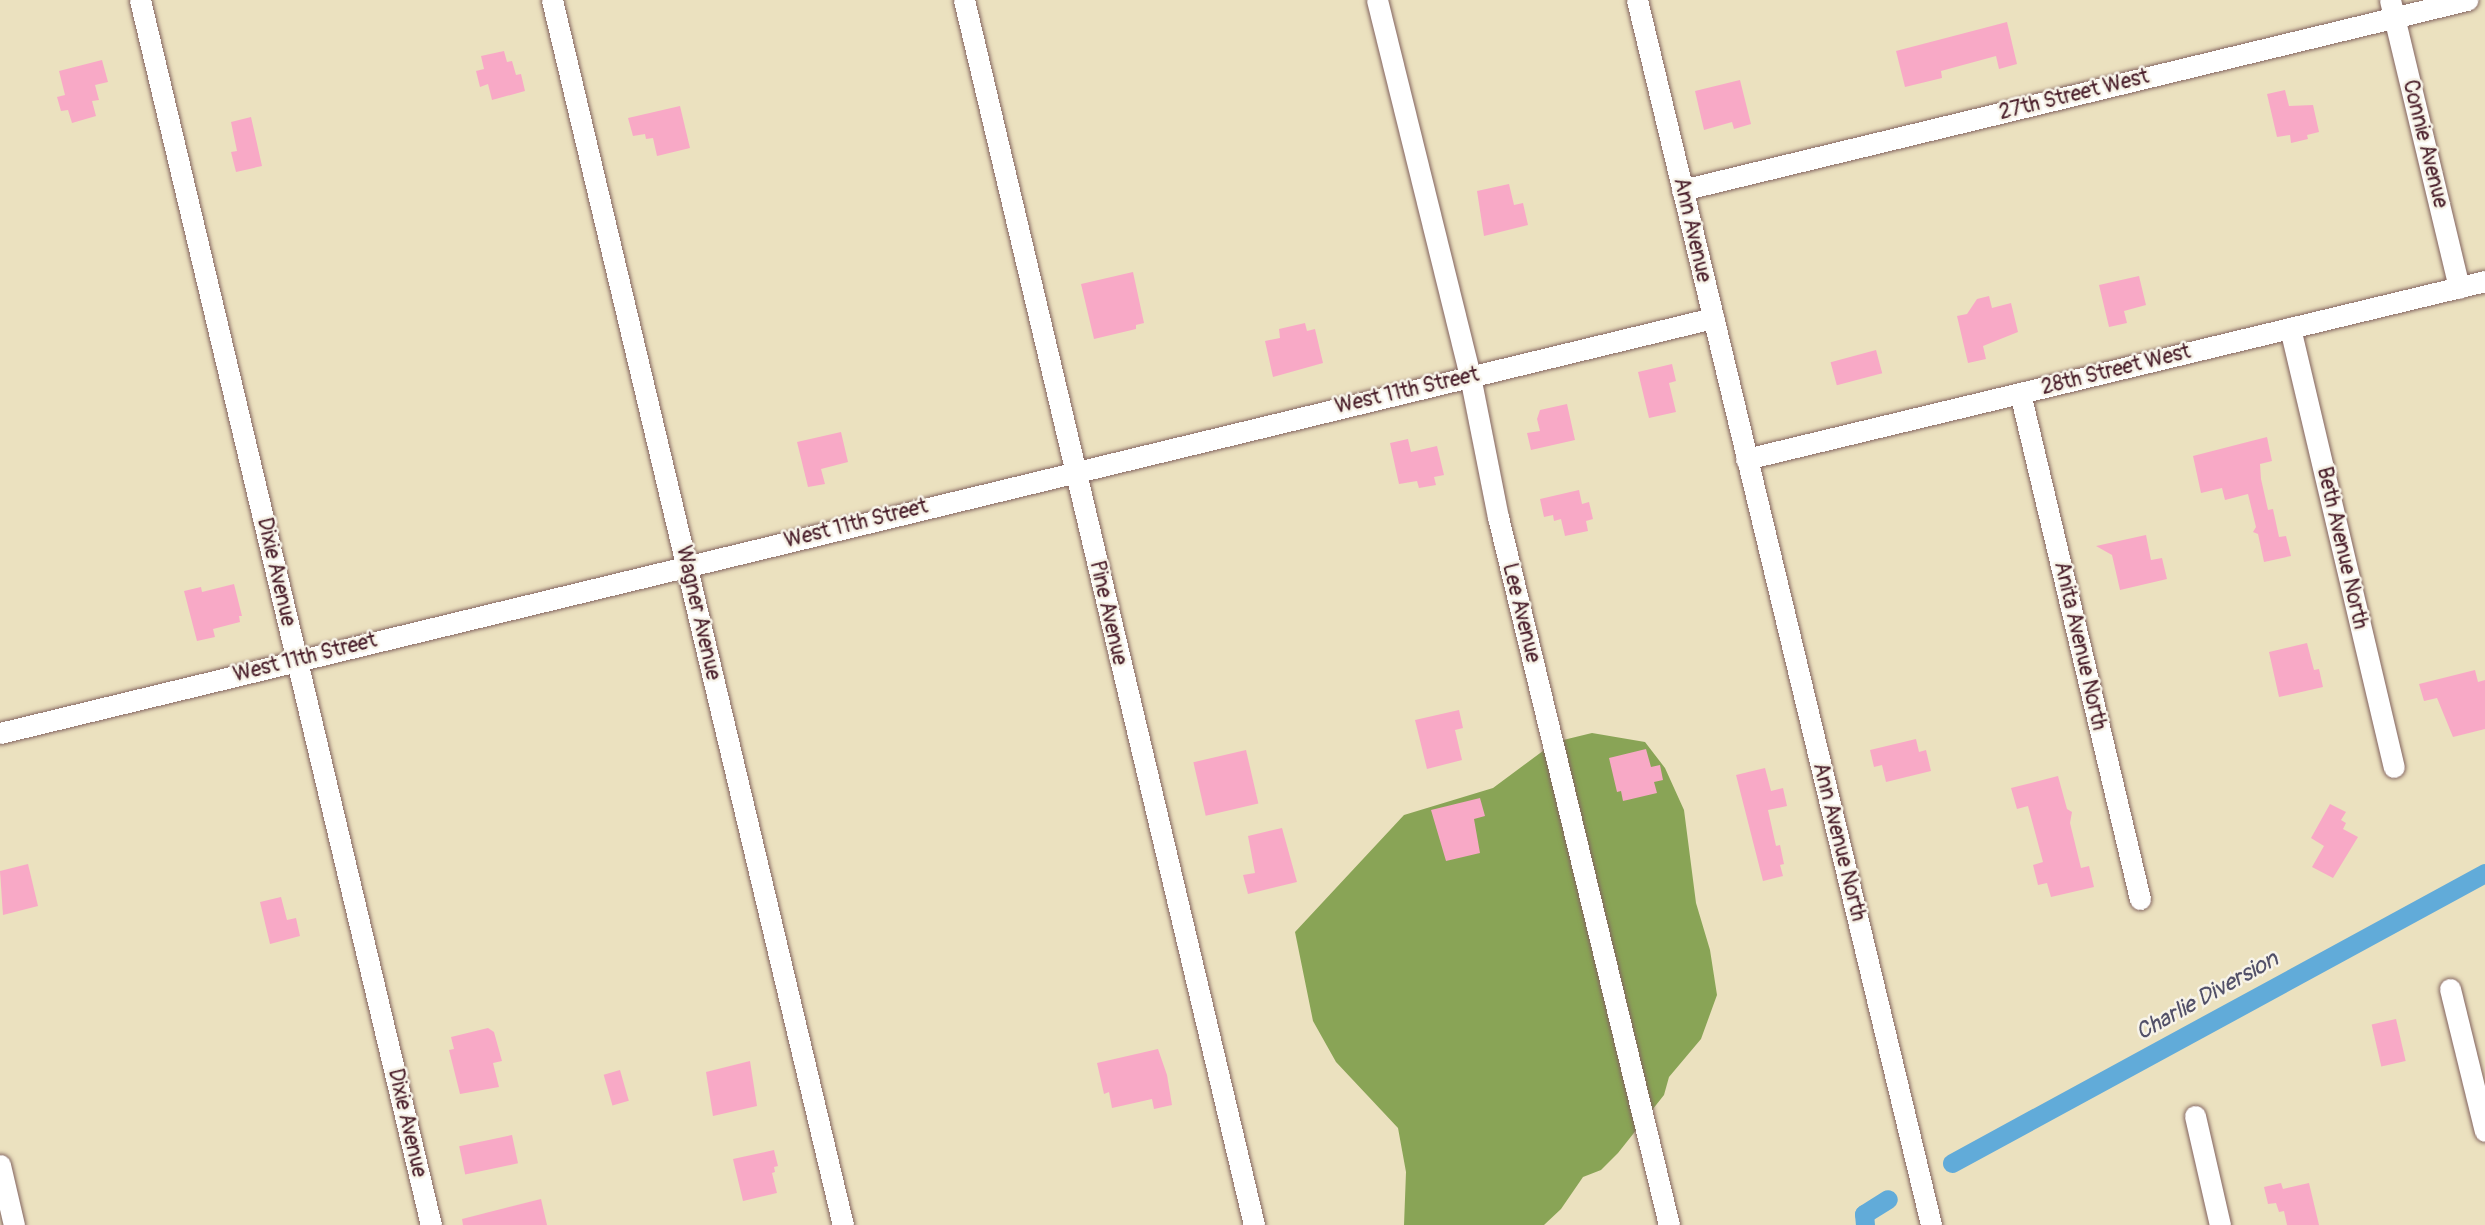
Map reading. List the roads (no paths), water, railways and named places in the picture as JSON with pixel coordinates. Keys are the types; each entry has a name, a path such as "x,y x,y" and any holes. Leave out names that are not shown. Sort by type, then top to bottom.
{"street":[{"name":"Dixie Avenue","path":"140,0 431,1225"},
{"name":"Wagner Avenue","path":"552,0 843,1225"},
{"name":"Pine Avenue","path":"964,0 1254,1225"},
{"name":"Lee Avenue","path":"1377,0 1470,376 1498,517 1670,1225"},
{"name":"Ann Avenue","path":"1637,0 1746,459"},
{"name":"27th Street West","path":"1682,190 2392,9 2467,0"},
{"name":"Connie Avenue","path":"2392,9 2459,288"},
{"name":"28th Street West","path":"1746,459 2485,281"},
{"name":"West 11th Street","path":"0,733 1713,318"},
{"name":"Beth Avenue North","path":"2290,328 2394,767"},
{"name":"Anita Avenue North","path":"2020,393 2140,899"},
{"name":"Ann Avenue North","path":"1746,459 1931,1225"},
{"path":"2450,989 2485,1131"},
{"path":"2195,1116 2220,1225"},
{"path":"0,1166 14,1225"}],"waterway":[{"name":"Charlie Diversion","path":"1952,1163 2485,873"},
{"name":"Charlie Diversion","path":"1865,1225 1864,1214 1888,1199"}]}
